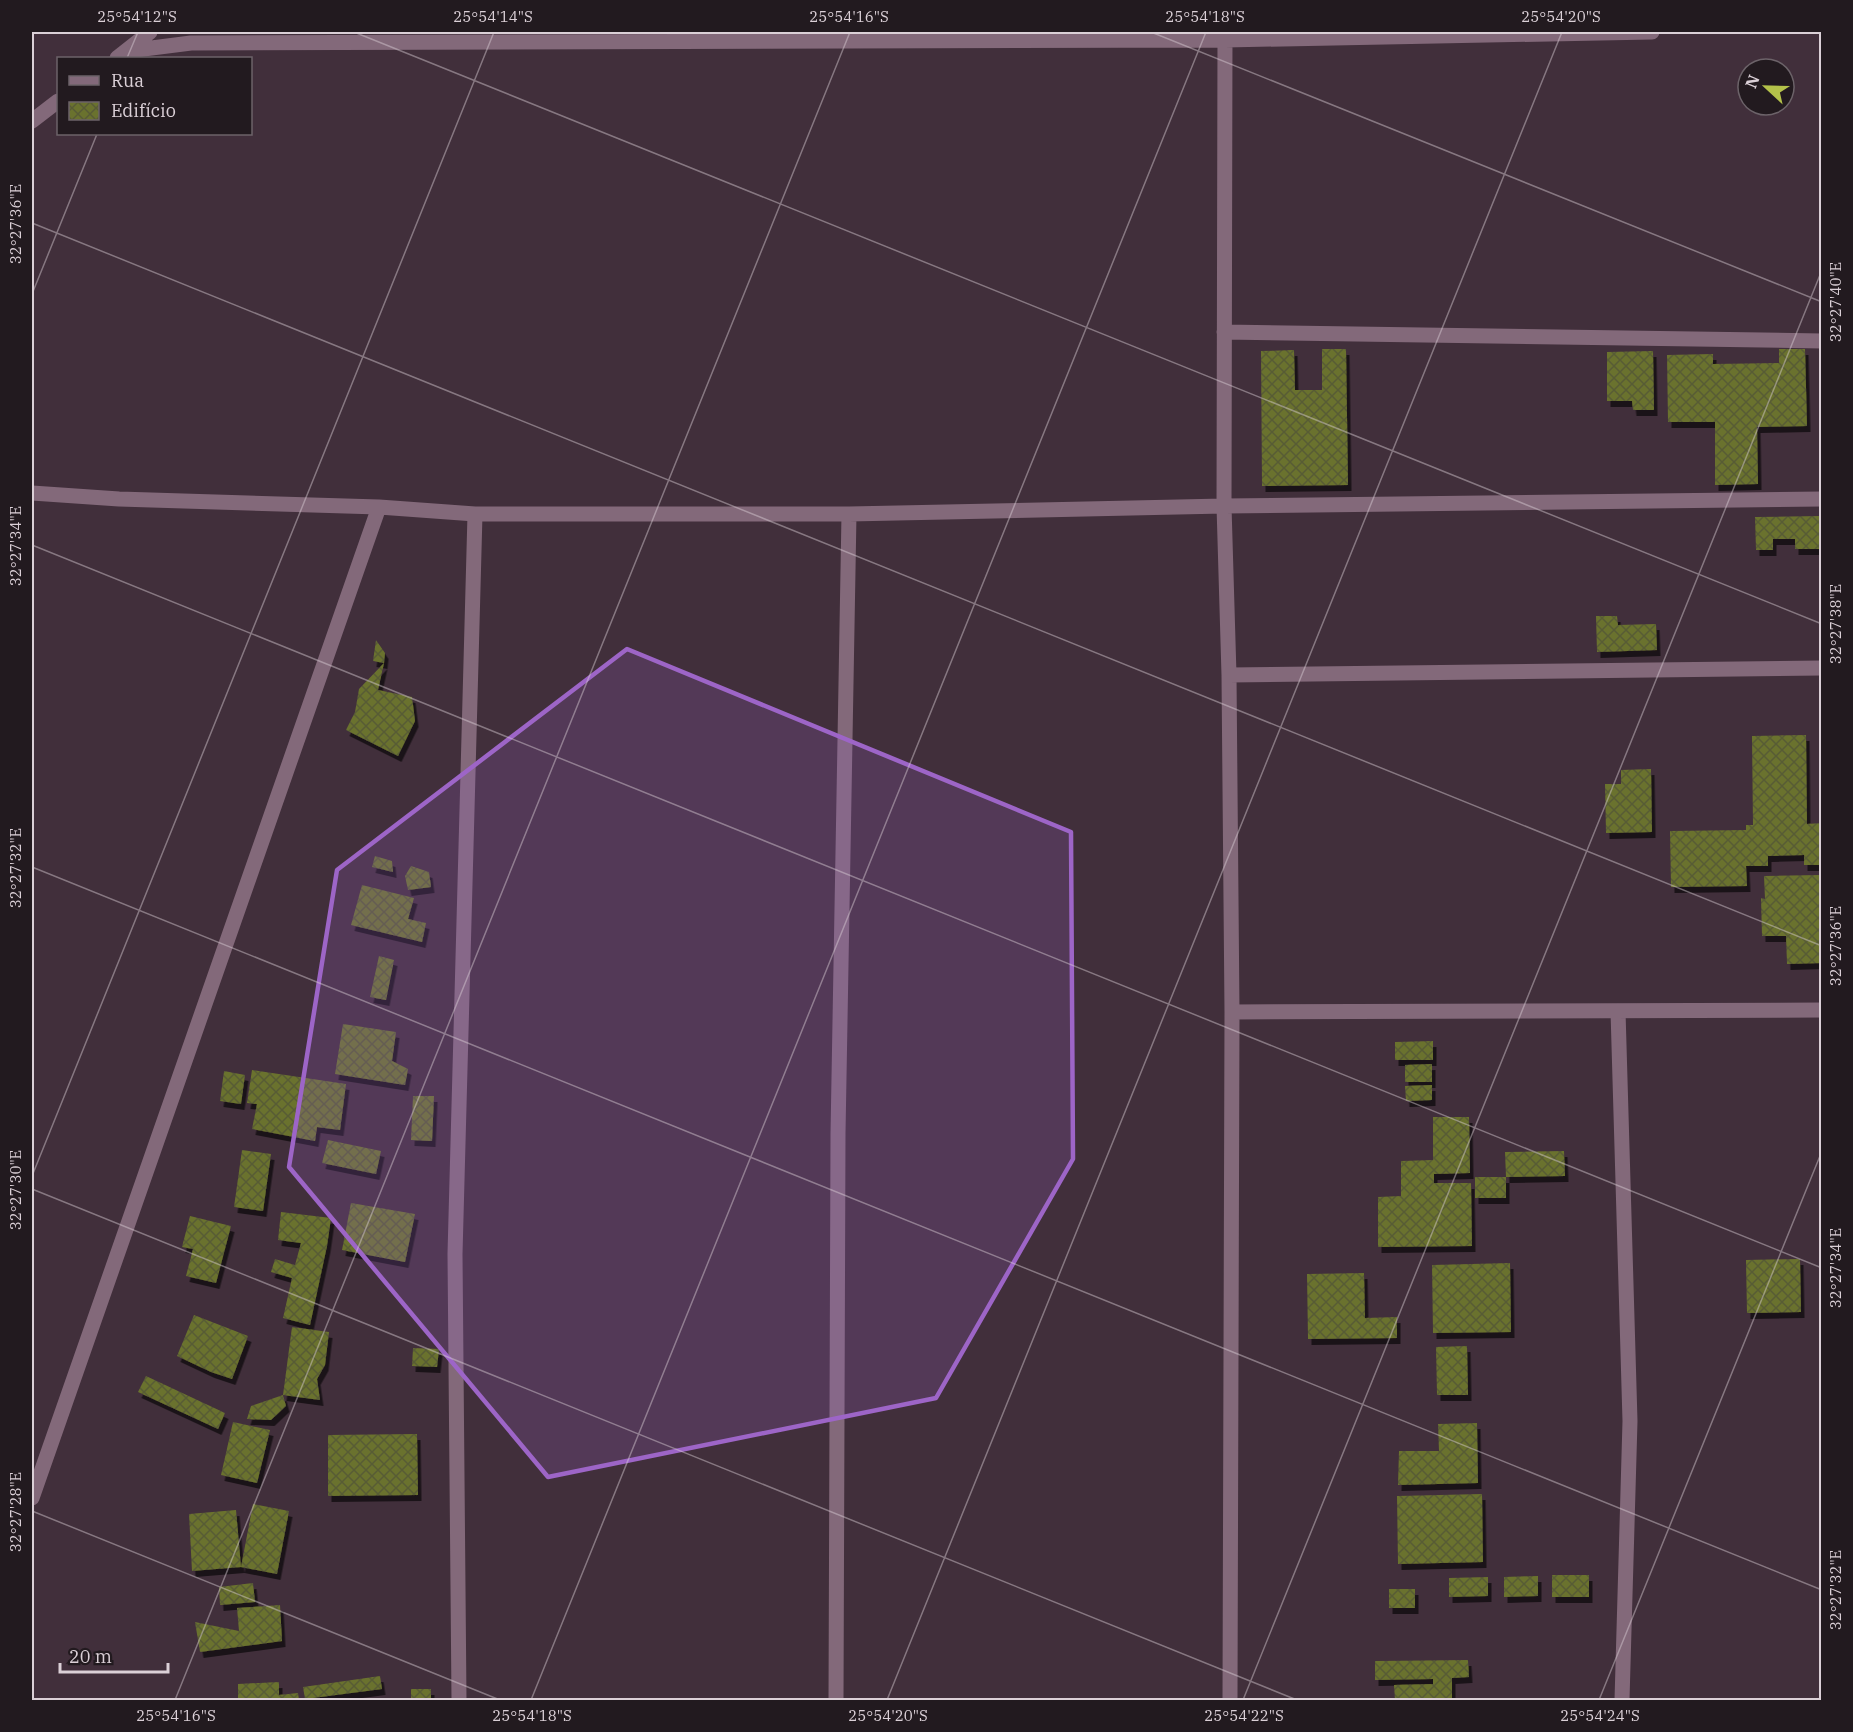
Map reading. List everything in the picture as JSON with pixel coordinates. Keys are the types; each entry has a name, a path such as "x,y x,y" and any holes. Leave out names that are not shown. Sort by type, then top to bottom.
{"street":[{"path":"123,55 150,32"},
{"path":"123,55 191,43 1652,32"},
{"path":"1225,36 1224,506 1229,675 1233,1012 1230,1701"},
{"path":"32,121 57,102"},
{"path":"1224,332 1821,341"},
{"path":"32,493 119,499 379,507 475,514 849,514 1224,506 1821,499"},
{"path":"32,1498 379,507"},
{"path":"459,1701 455,1254 475,514"},
{"path":"836,1701 838,1146 849,514"},
{"path":"1229,675 1821,668"},
{"path":"1233,1012 1821,1010"},
{"path":"1618,1011 1630,1422 1622,1701"}],"highlighted area":[{"path":"627,649 1071,832 1073,1159 936,1398 548,1477 289,1167 337,870"}],"building":[{"path":"1322,349 1346,349 1348,485 1262,486 1261,351 1294,350 1295,390 1322,390"},
{"path":"1779,349 1805,349 1807,426 1757,427 1758,484 1715,485 1715,422 1668,422 1667,355 1713,354 1713,364 1779,363"},
{"path":"1653,351 1654,410 1633,410 1632,401 1607,401 1607,352"},
{"path":"1822,516 1822,549 1795,549 1795,539 1773,539 1773,550 1756,550 1755,517"},
{"path":"1596,616 1617,616 1618,625 1656,624 1657,650 1597,652"},
{"path":"376,640 385,653 384,663 373,661"},
{"path":"384,663 378,690 412,697 415,721 398,756 346,730 355,712 359,689"},
{"path":"1806,735 1807,824 1822,823 1822,865 1804,865 1804,855 1768,856 1768,866 1746,866 1747,886 1671,887 1670,831 1746,830 1746,825 1753,825 1752,736"},
{"path":"1651,769 1652,832 1606,833 1605,784 1621,784 1621,770"},
{"path":"375,856 392,861 393,872 372,867"},
{"path":"411,866 429,872 431,887 408,890 405,876"},
{"path":"1821,875 1822,963 1787,964 1786,936 1762,936 1761,898 1765,899 1764,876"},
{"path":"362,885 414,898 408,919 426,923 422,942 351,925"},
{"path":"379,956 394,960 386,1000 370,997"},
{"path":"343,1024 396,1032 392,1061 408,1069 405,1085 335,1074"},
{"path":"1433,1041 1433,1060 1395,1060 1395,1042"},
{"path":"1432,1064 1432,1082 1405,1082 1405,1065"},
{"path":"252,1070 346,1084 340,1130 317,1127 315,1141 252,1129 257,1104 247,1103"},
{"path":"224,1071 245,1075 241,1104 220,1101"},
{"path":"1432,1085 1432,1100 1406,1101 1405,1086"},
{"path":"413,1096 434,1096 432,1141 411,1140"},
{"path":"1433,1117 1469,1117 1470,1173 1434,1174 1434,1183 1471,1183 1472,1246 1378,1247 1378,1197 1401,1196 1401,1161 1433,1160"},
{"path":"328,1140 381,1151 376,1174 322,1163"},
{"path":"242,1150 271,1154 263,1211 234,1207"},
{"path":"1564,1151 1565,1176 1506,1177 1505,1152"},
{"path":"1475,1177 1506,1177 1506,1198 1475,1198"},
{"path":"351,1203 415,1214 405,1262 342,1250"},
{"path":"281,1212 331,1218 310,1325 283,1318 292,1278 271,1272 275,1259 295,1265 301,1243 278,1240"},
{"path":"190,1216 231,1226 216,1283 186,1276 193,1249 182,1247"},
{"path":"1800,1259 1801,1312 1747,1313 1746,1260"},
{"path":"1510,1263 1511,1332 1433,1333 1432,1265"},
{"path":"1364,1273 1365,1318 1397,1317 1397,1338 1308,1339 1307,1274"},
{"path":"194,1315 248,1336 232,1379 177,1356"},
{"path":"292,1327 329,1332 325,1365 317,1379 320,1400 283,1395"},
{"path":"1467,1346 1468,1395 1437,1395 1436,1347"},
{"path":"413,1348 439,1349 437,1367 412,1366"},
{"path":"146,1376 225,1413 218,1429 138,1392"},
{"path":"283,1395 286,1406 271,1420 247,1419 251,1406"},
{"path":"233,1422 270,1430 257,1483 221,1475"},
{"path":"1477,1423 1478,1483 1398,1485 1399,1451 1439,1451 1438,1424"},
{"path":"417,1434 418,1495 328,1496 328,1435"},
{"path":"1482,1494 1483,1562 1398,1564 1397,1496"},
{"path":"253,1504 289,1511 277,1574 241,1567"},
{"path":"236,1510 241,1567 192,1571 189,1514"},
{"path":"1552,1575 1589,1575 1589,1597 1552,1597"},
{"path":"1538,1576 1538,1596 1504,1597 1504,1577"},
{"path":"1488,1577 1488,1596 1449,1597 1449,1578"},
{"path":"253,1583 255,1602 220,1605 219,1587"},
{"path":"1389,1589 1415,1589 1415,1608 1389,1608"},
{"path":"280,1605 282,1641 200,1652 195,1622 239,1631 237,1608"},
{"path":"1468,1660 1469,1677 1452,1678 1452,1700 1395,1700 1394,1685 1433,1684 1433,1679 1375,1680 1375,1661"},
{"path":"380,1676 382,1689 305,1699 303,1687"},
{"path":"279,1682 279,1695 298,1693 299,1700 238,1700 238,1684"},
{"path":"411,1689 431,1689 431,1700 411,1700"}]}
